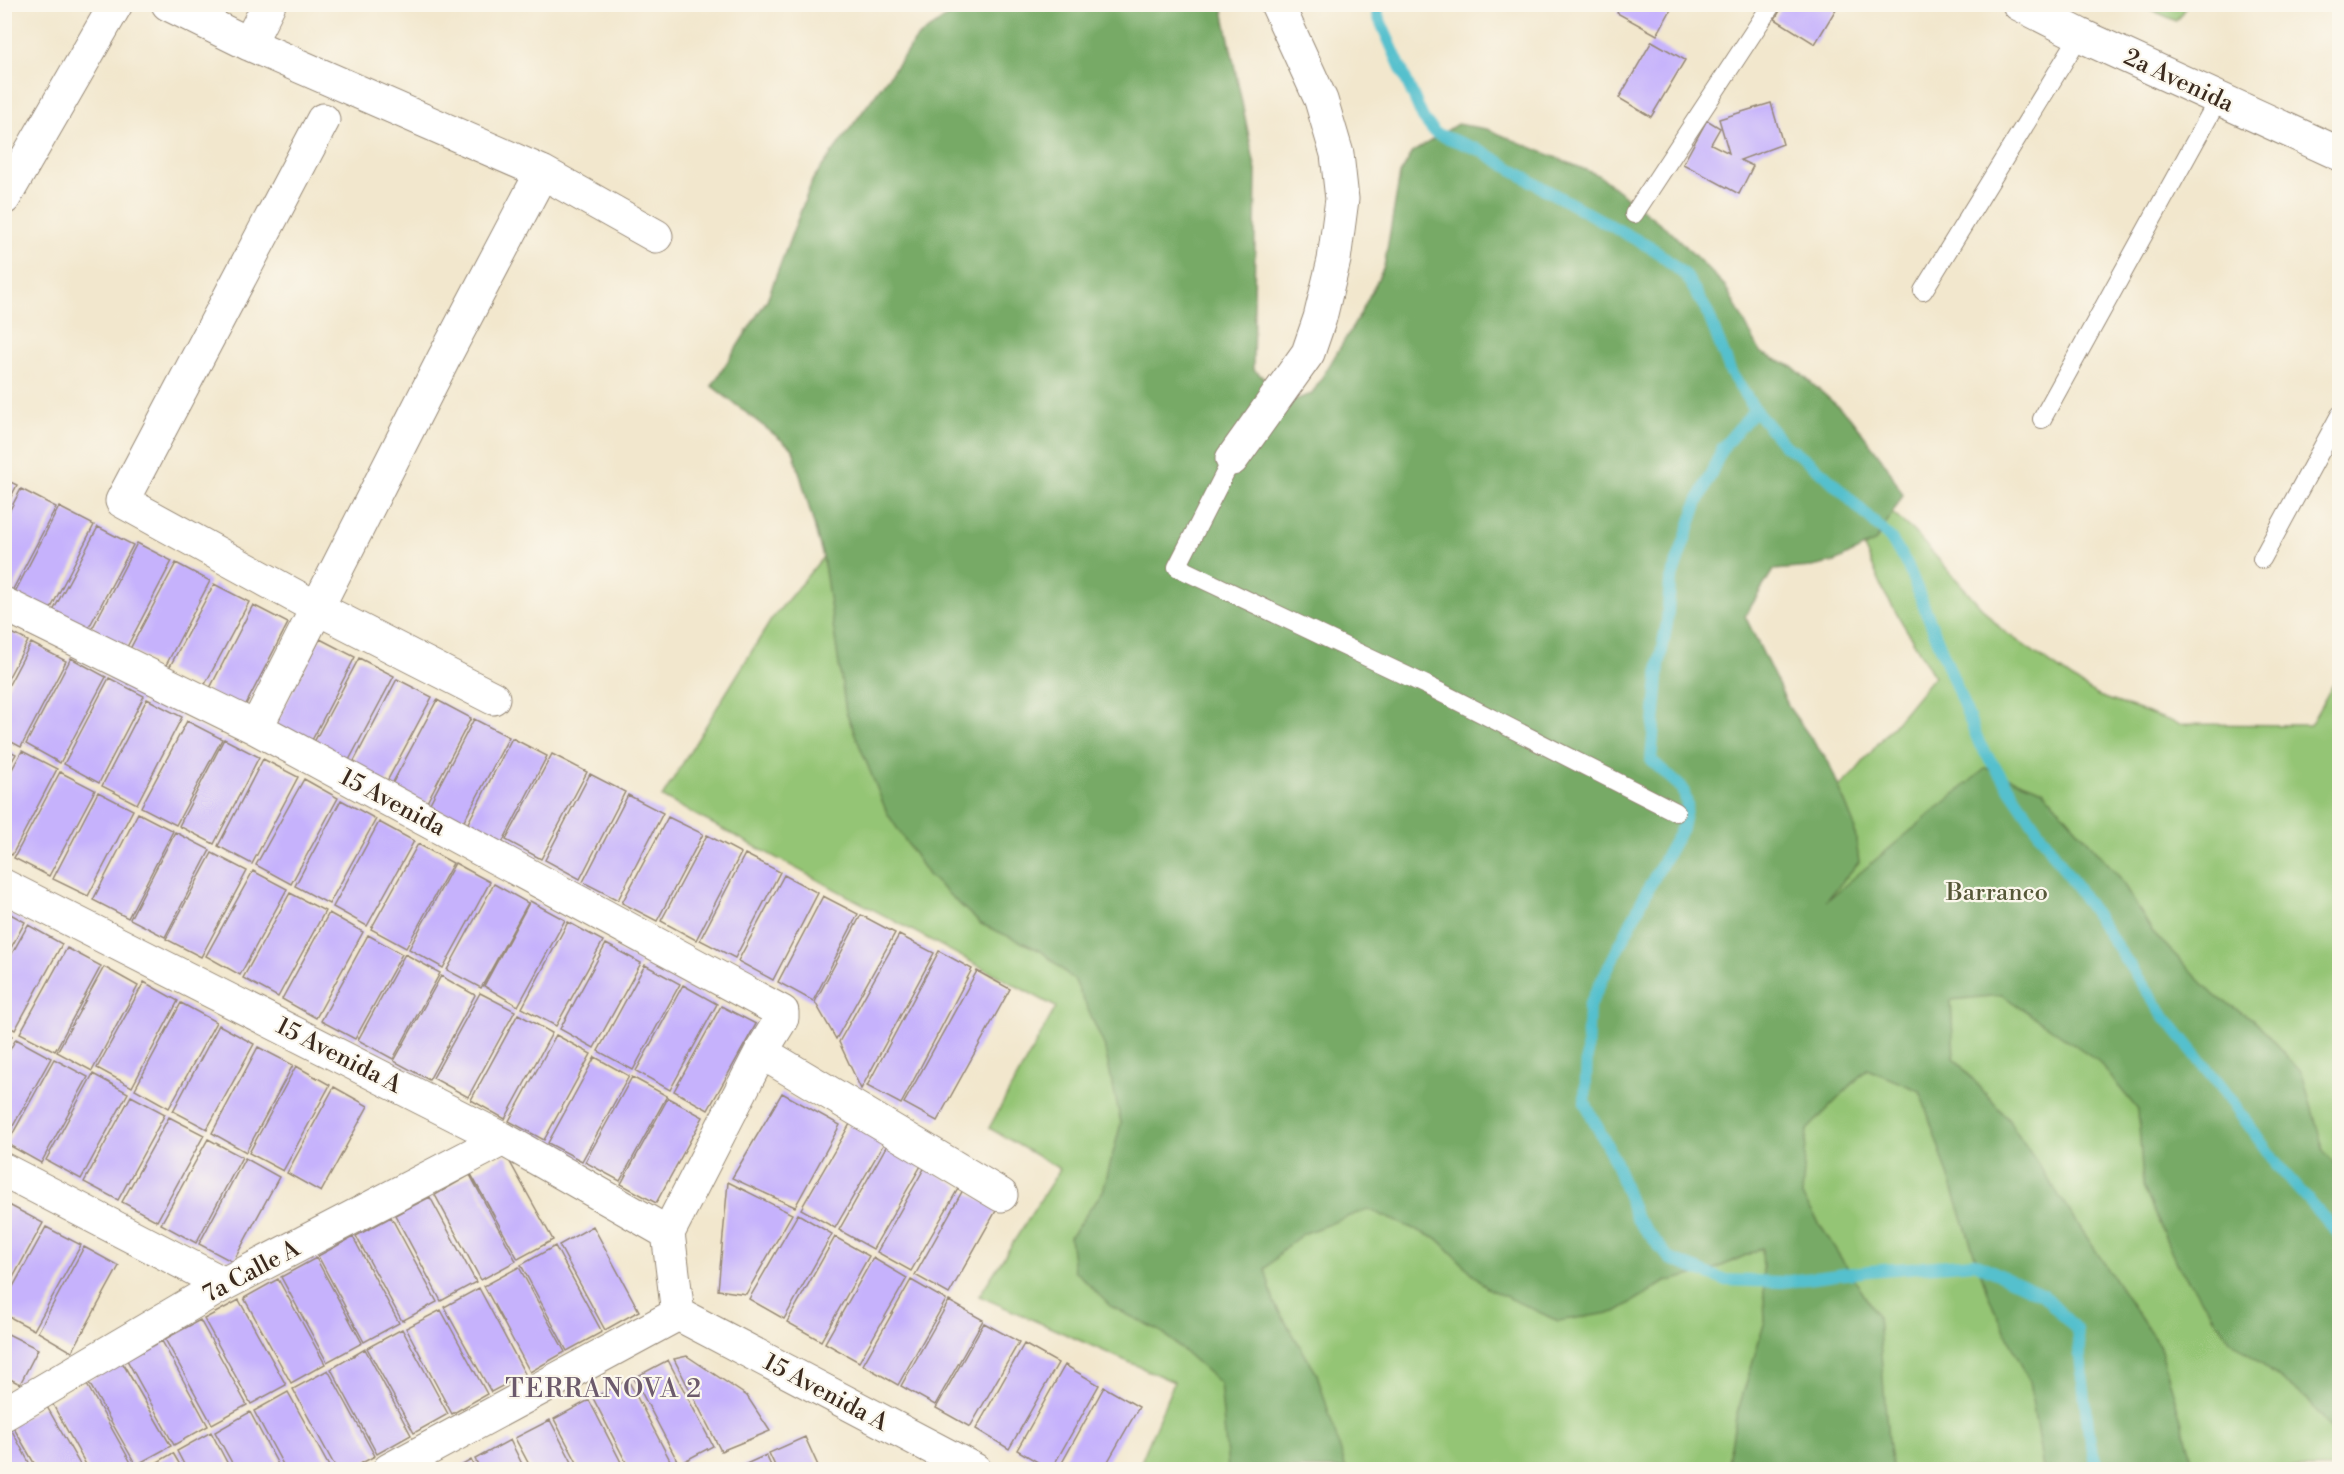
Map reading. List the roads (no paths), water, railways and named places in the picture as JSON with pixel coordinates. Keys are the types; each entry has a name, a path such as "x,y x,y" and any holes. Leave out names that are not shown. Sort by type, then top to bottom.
{"street":[{"path":"4,198 116,4"},
{"path":"168,4 249,44 542,172 656,236"},
{"path":"249,44 270,4"},
{"path":"1232,459 1308,353 1320,318 1334,260 1342,199 1338,154 1321,100 1277,4"},
{"name":"2a Avenida","path":"2019,4 2080,35 2340,154"},
{"path":"322,120 122,501 317,608 493,698"},
{"path":"256,728 439,367 542,172"},
{"name":"15 Avenida","path":"4,604 256,728 778,1008 782,1012 782,1018 761,1052"},
{"name":"15 Avenida A","path":"4,886 503,1139 668,1233"},
{"path":"389,1470 678,1314 668,1233 761,1052 1001,1195"},
{"name":"7a Calle A","path":"4,1414 224,1284 503,1139"},
{"path":"4,1170 224,1284"},
{"name":"15 Avenida A","path":"678,1314 975,1470"}],"lane":[{"path":"1634,214 1772,4"},
{"path":"1923,291 2080,35"},
{"path":"2042,419 2219,98"},
{"path":"2262,559 2340,415"},
{"path":"1232,459 1177,567 1426,684 1676,812"}],"waterway":[{"path":"1377,4 1378,16 1423,118 1435,133 1482,151 1539,186 1655,250 1686,276 1707,311 1731,373 1755,410 1785,446 1824,474 1890,538 1907,564 1980,745 2162,1013 2223,1089 2278,1166 2340,1236"},
{"path":"1755,410 1723,447 1697,504 1670,583 1667,623 1659,666 1651,760 1683,789 1687,804 1682,828 1650,885 1589,1006 1585,1103 1615,1161 1636,1218 1670,1259 1724,1280 1782,1282 1869,1271 1975,1263 2043,1295 2077,1330 2090,1443 2098,1470"}],"district":[{"name":"TERRANOVA 2","path":"604,1388"}],"park label":[{"name":"Barranco","path":"1997,892"}]}
